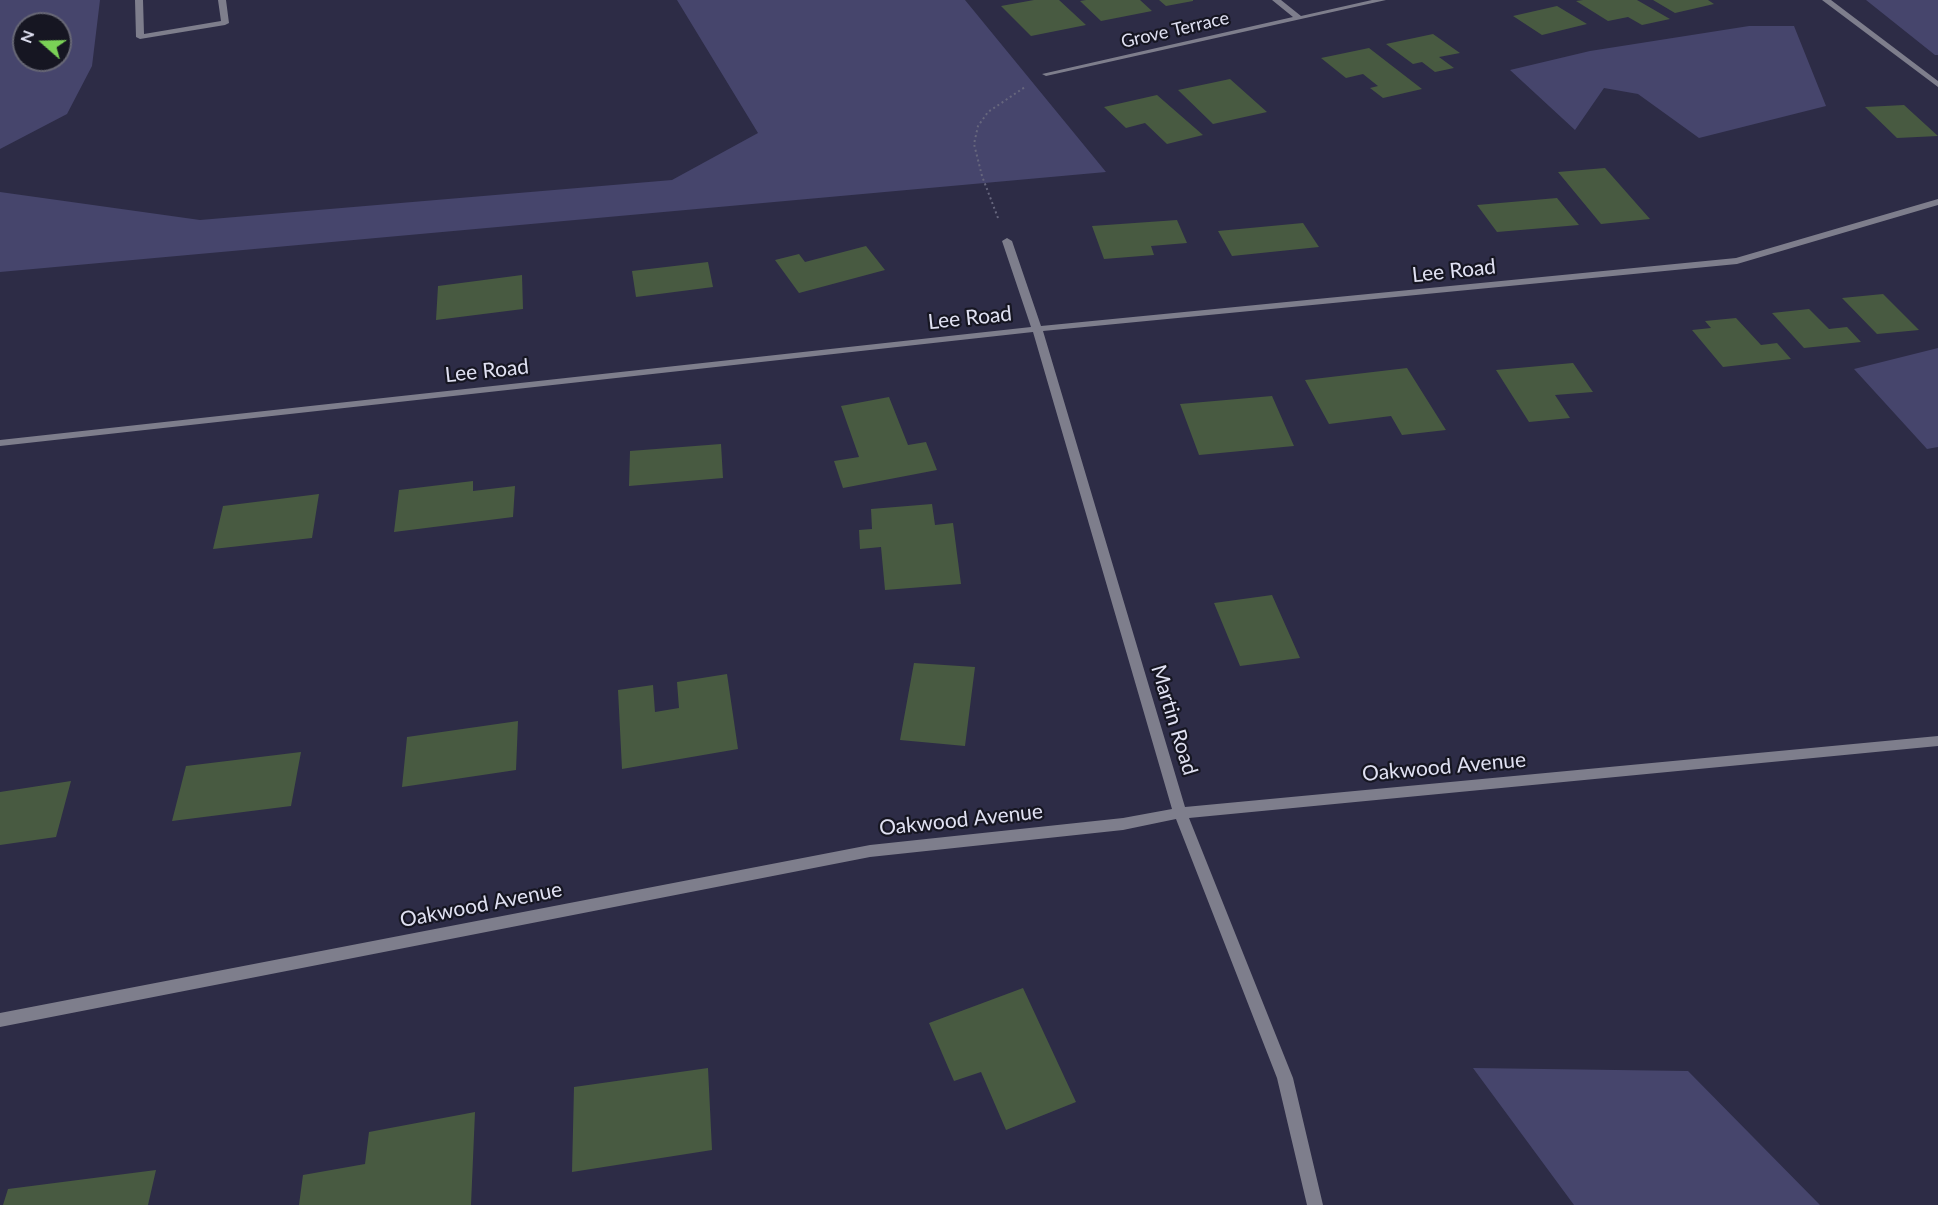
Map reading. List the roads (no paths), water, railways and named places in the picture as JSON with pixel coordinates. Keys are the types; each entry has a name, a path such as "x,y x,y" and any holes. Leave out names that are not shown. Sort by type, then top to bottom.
{"street":[{"path":"139,0 140,37 225,23 222,0"},
{"path":"1276,0 1299,18"},
{"name":"Grove Terrace","path":"1046,74 1382,0"},
{"path":"1826,0 1938,85"},
{"name":"Lee Road","path":"0,443 1037,329 1737,261 1938,202"},
{"name":"Martin Road","path":"1007,241 1037,329 1180,813 1285,1078 1315,1205"},
{"name":"Oakwood Avenue","path":"0,1020 870,851 1123,824 1180,813 1938,741"}]}
